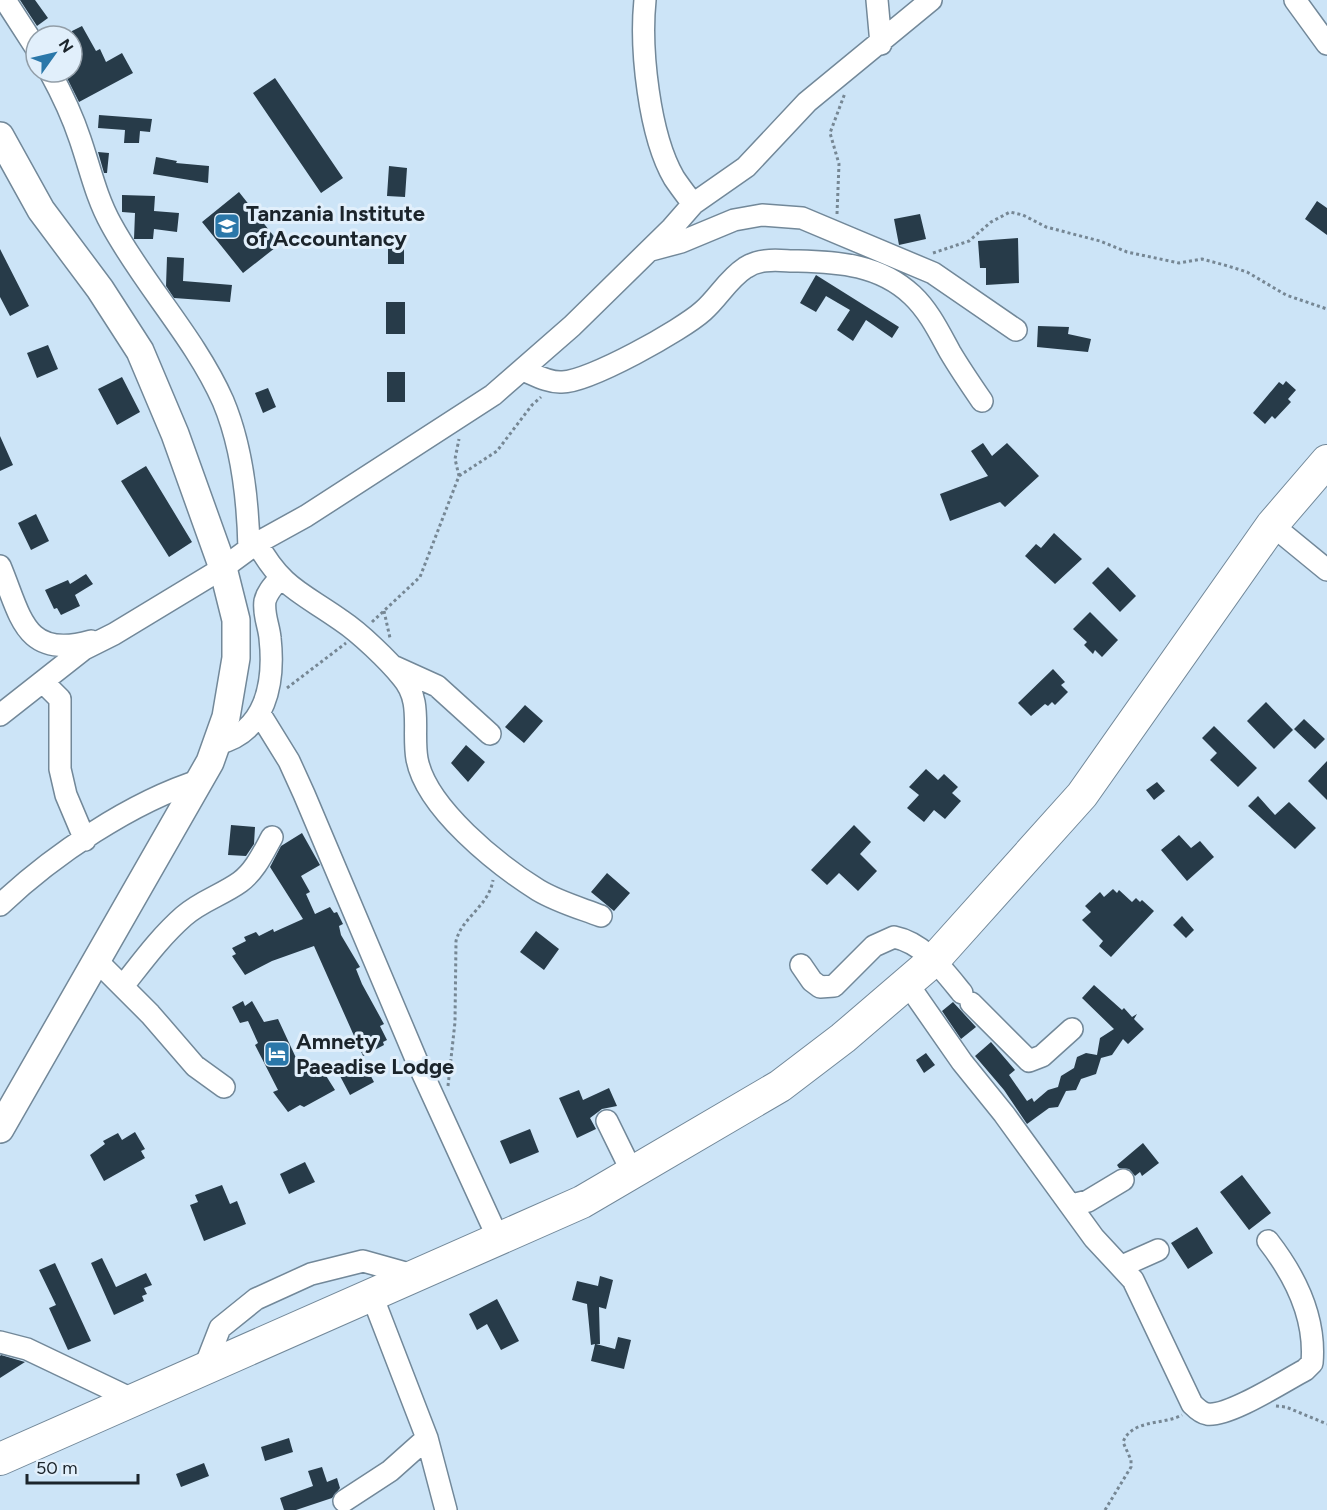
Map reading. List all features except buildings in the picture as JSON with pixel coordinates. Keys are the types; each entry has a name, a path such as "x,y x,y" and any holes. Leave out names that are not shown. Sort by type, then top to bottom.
{"highway":[{"path":"0,1459 371,1293 582,1202 780,1086 843,1038 934,960 1082,795 1272,525 1327,461"}],"main road":[{"path":"0,1128 201,780 218,744 226,717 236,658 236,620 223,568 175,435 140,351 100,289 41,210 2,142"}],"street":[{"path":"5,0 24,29"},
{"path":"645,0 644,48 658,134 674,177 693,204"},
{"path":"877,0 881,44"},
{"path":"0,715 84,649 114,634 223,568 253,546 306,516 463,416 523,370 648,251 693,204 746,167 807,102 881,44 931,0"},
{"path":"1295,0 1324,35"},
{"path":"56,84 69,108 92,180 111,226 203,365 223,400 232,426 253,546 280,578 303,597 358,633 407,683 413,696 421,773 442,807 484,850 538,890 562,903 601,916"},
{"path":"648,251 681,242 734,220 762,215 802,218 906,261 952,284 1016,330"},
{"path":"523,370 562,382 616,362 686,324 704,310 746,267 777,259 822,260 879,272 896,281 929,315 982,401"},
{"path":"1272,525 1327,570"},
{"path":"0,566 28,632 38,640 54,647 68,647 114,634"},
{"path":"218,744 239,738 262,709 269,685 270,655 266,600 280,578"},
{"path":"391,665 437,686 490,734"},
{"path":"44,682 60,699 60,769 69,803 85,840"},
{"path":"262,709 304,794 441,1117 498,1238"},
{"path":"0,905 23,883 85,840 156,796 201,780"},
{"path":"123,986 147,954 184,916 201,902 239,883 252,870 272,837"},
{"path":"801,965 812,981 826,989 839,982 874,946 884,939 894,937 904,939 934,960 967,998 1029,1061 1042,1056 1072,1029"},
{"path":"96,960 123,986 195,1066 224,1088"},
{"path":"907,984 962,1062 1004,1114 1094,1238 1133,1280 1192,1404 1208,1414 1220,1413 1251,1399 1305,1370 1312,1363 1313,1336 1308,1311 1288,1272 1268,1241"},
{"path":"607,1121 633,1174"},
{"path":"1072,1205 1088,1201 1123,1180"},
{"path":"1122,1266 1158,1250"},
{"path":"204,1369 220,1328 256,1299 311,1274 363,1261 413,1275"},
{"path":"371,1293 427,1438 446,1510"},
{"path":"0,1342 27,1349 134,1400"},
{"path":"344,1501 390,1471 427,1438"}],"path":[{"path":"838,233 840,170 830,133 843,100 845,73"},
{"path":"906,261 969,242 991,222 1010,212 1023,214 1046,227 1100,241 1127,252 1179,263 1202,259 1228,266 1247,272 1286,295 1327,309"},
{"path":"262,709 321,664 416,583 459,476 497,451 532,405 562,382"},
{"path":"459,476 455,459 463,416"},
{"path":"441,1117 454,1040 458,932 485,901 492,888 492,868 484,850"},
{"path":"1251,1399 1267,1406 1286,1407 1327,1424"},
{"path":"1105,1510 1131,1467 1131,1460 1124,1442 1126,1436 1145,1424 1169,1421 1179,1417 1189,1411 1192,1404"}],"place":[{"name":"Tanzania Institute of Accountancy","path":"227,226"},
{"name":"Amnety Paeadise Lodge","path":"277,1054"}]}
